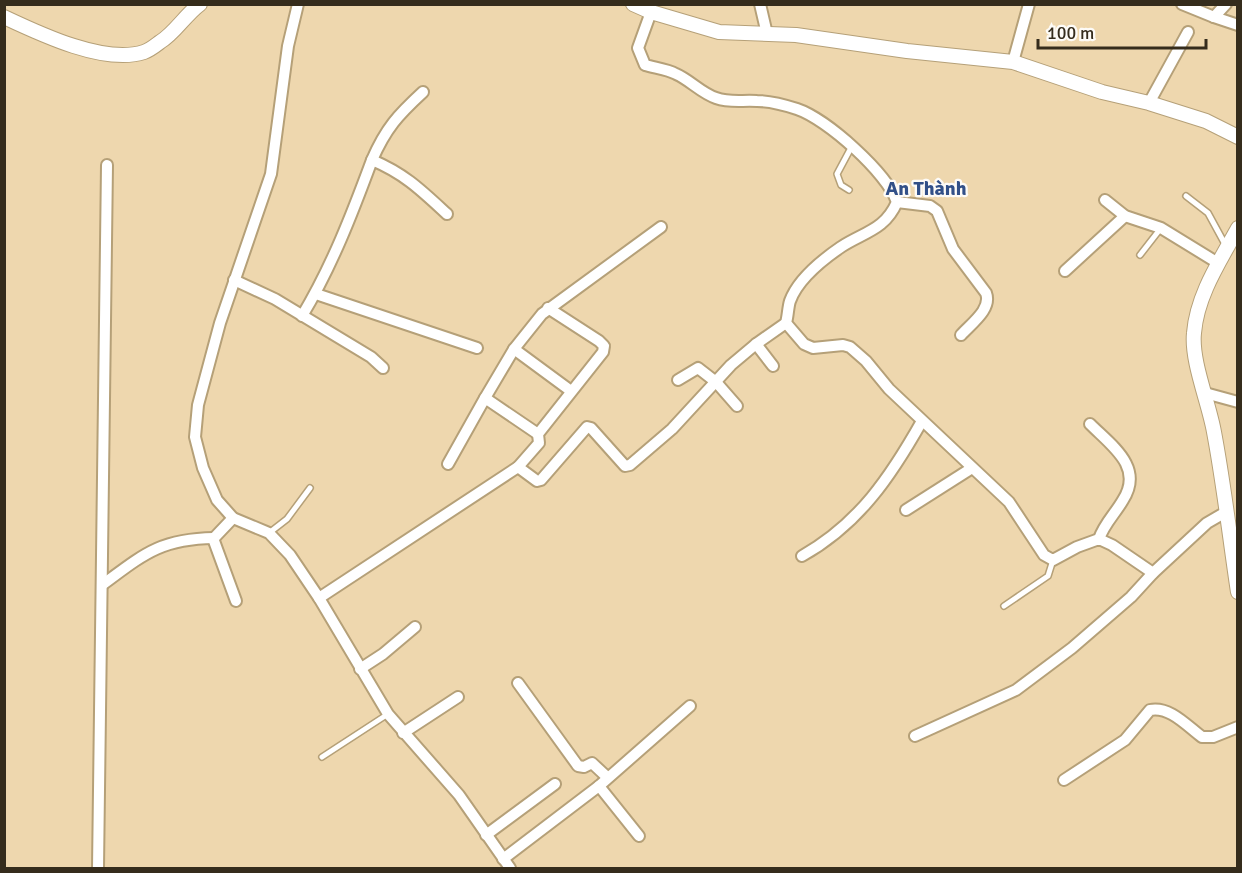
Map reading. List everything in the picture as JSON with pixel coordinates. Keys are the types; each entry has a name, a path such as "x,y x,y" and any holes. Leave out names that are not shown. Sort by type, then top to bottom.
{"street":[{"path":"4,16 50,38 87,50 122,55 145,52 163,41 200,4"},
{"path":"298,4 288,46 270,174 220,323 198,405 195,437 203,468 217,500 233,518 269,533 290,555 319,598 388,714 459,795 510,868"},
{"path":"633,4 651,12 718,32 833,39 907,51 1013,62 1102,92 1149,103 1206,122 1238,137"},
{"path":"760,4 767,34"},
{"path":"1013,62 1029,4"},
{"path":"1182,4 1238,25"},
{"path":"1214,17 1226,4"},
{"path":"518,467 537,480 541,480 587,427 591,428 628,466 672,429 731,365 786,323 790,300 806,276 841,248 883,224 897,202 894,194 852,146 829,128 799,110 758,101 734,102 714,97 675,73 645,65 638,48 651,12"},
{"path":"1149,103 1188,32"},
{"path":"302,316 346,231 383,135 399,114 423,92"},
{"path":"372,160 395,170 411,181 447,214"},
{"path":"98,868 107,165"},
{"path":"1105,200 1125,216 1161,228 1218,263"},
{"path":"897,202 930,206 937,211 953,249 986,292 987,306 961,335"},
{"path":"1065,271 1125,216"},
{"path":"448,464 514,350 549,308 661,227"},
{"path":"1238,228 1218,263 1197,311 1193,336 1198,371 1214,432 1226,512 1234,541 1238,592"},
{"path":"234,280 275,299 371,357 383,368"},
{"path":"315,294 477,348"},
{"path":"319,598 518,467 539,443 538,434 603,352 604,346 549,308"},
{"path":"786,323 804,344 813,348 843,345 850,347 922,421 1009,502 1044,555 1053,560 1077,547 1099,539 1112,545 1153,573"},
{"path":"756,344 773,366"},
{"path":"514,350 571,391"},
{"path":"678,380 698,368 716,382 737,406"},
{"path":"1205,393 1238,402"},
{"path":"485,398 538,434"},
{"path":"802,556 824,544 880,489 922,421"},
{"path":"1090,424 1119,453 1128,466 1131,476 1130,488 1124,500 1103,528 1099,539"},
{"path":"906,510 972,468"},
{"path":"915,736 1016,690 1072,648 1131,597 1153,573 1208,524 1226,512"},
{"path":"102,585 138,558 165,544 187,539 214,538 233,518"},
{"path":"214,538 236,601"},
{"path":"360,669 383,654 415,627"},
{"path":"518,683 578,766 584,767 592,763 608,777"},
{"path":"403,733 458,697"},
{"path":"503,859 599,786 690,706"},
{"path":"1064,780 1125,740 1150,710 1158,708 1172,714 1202,737 1213,737 1238,727"},
{"path":"486,835 555,784"},
{"path":"599,786 639,836"}],"lane":[{"path":"849,190 841,185 837,174 852,146"},
{"path":"1186,196 1208,213 1227,248"},
{"path":"1140,255 1161,228"},
{"path":"269,533 287,519 310,488"},
{"path":"1004,606 1048,576 1053,560"},
{"path":"322,757 388,714"}],"district":[{"name":"An Thành","path":"926,188"}]}
